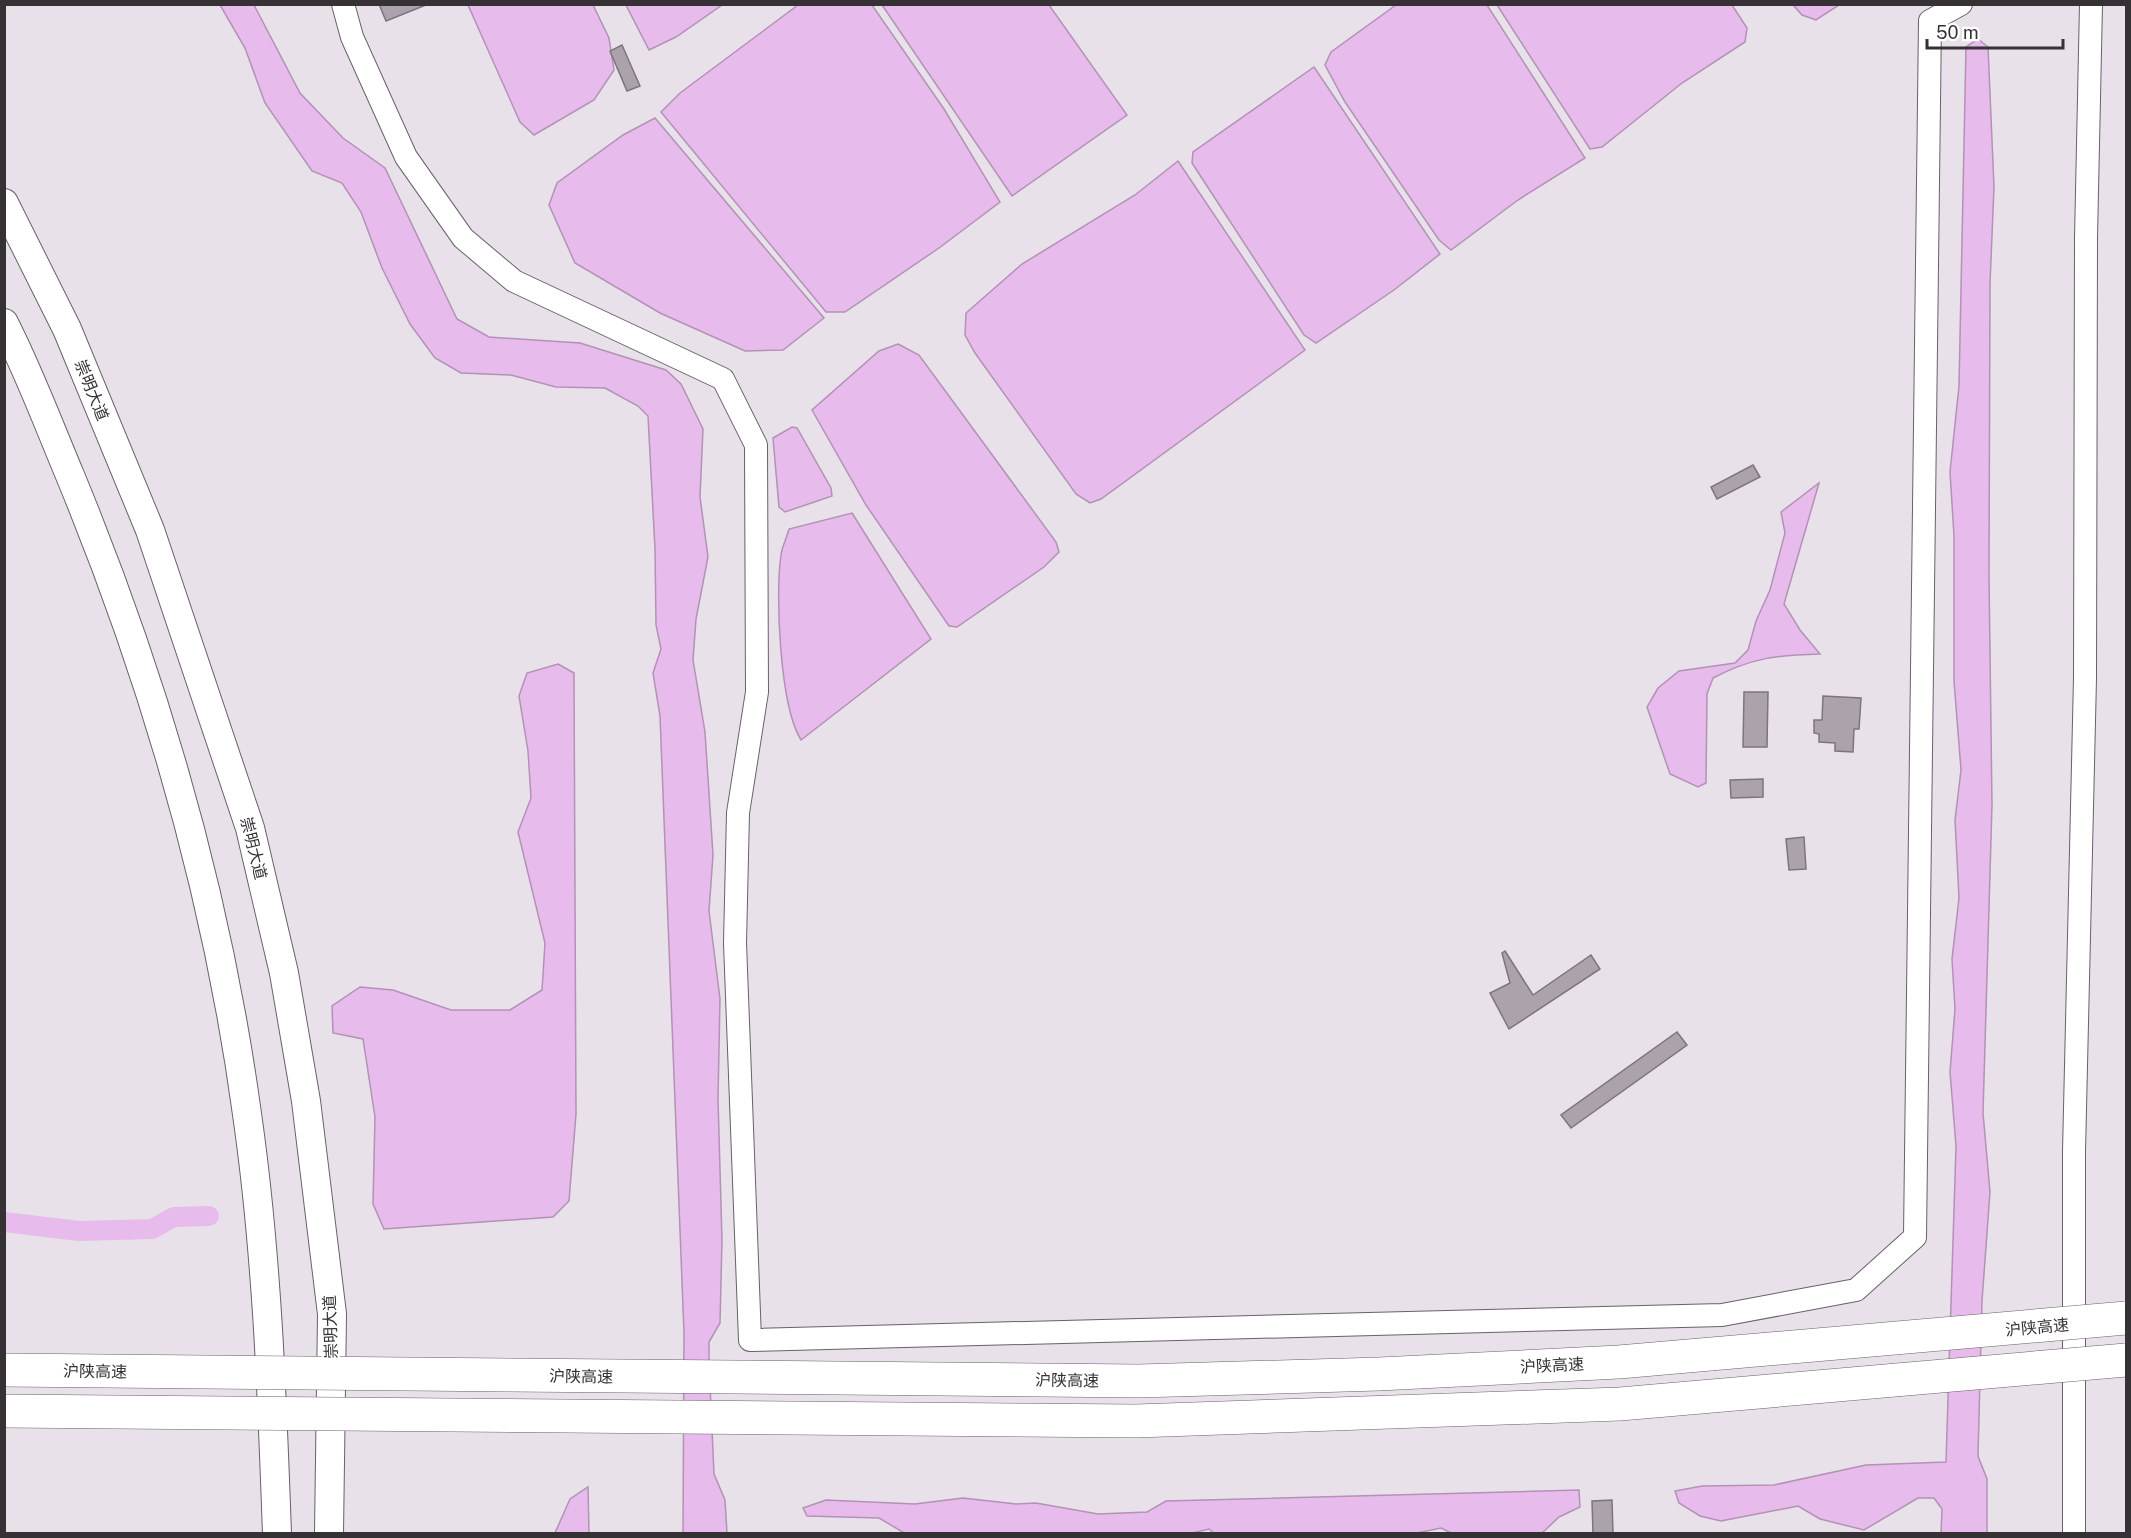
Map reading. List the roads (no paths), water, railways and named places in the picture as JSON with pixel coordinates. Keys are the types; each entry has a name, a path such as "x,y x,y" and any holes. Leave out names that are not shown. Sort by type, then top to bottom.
{"highway":[{"name":"沪陕高速","path":"4,1370 1139,1381 1379,1374 1619,1362 2127,1318"},
{"path":"4,1411 1136,1421 1620,1404 2127,1360"}],"main road":[{"name":"崇明大道","path":"4,203 67,329 150,530 250,828 284,973 306,1101 332,1314 329,1533"},
{"path":"4,323 100,548 163,732 194,843 226,991 247,1113 270,1317 277,1533"}],"street":[{"path":"343,4 352,37 406,157 463,238 514,281 723,379 756,445 757,692 738,813 735,944 750,1340 1722,1315 1856,1290 1915,1237 1930,21 1961,4"},
{"path":"2074,1533 2074,1152 2085,678 2086,238 2091,4"}],"waterway":[{"path":"4,1222 79,1231 152,1229 174,1217 209,1216"}]}
